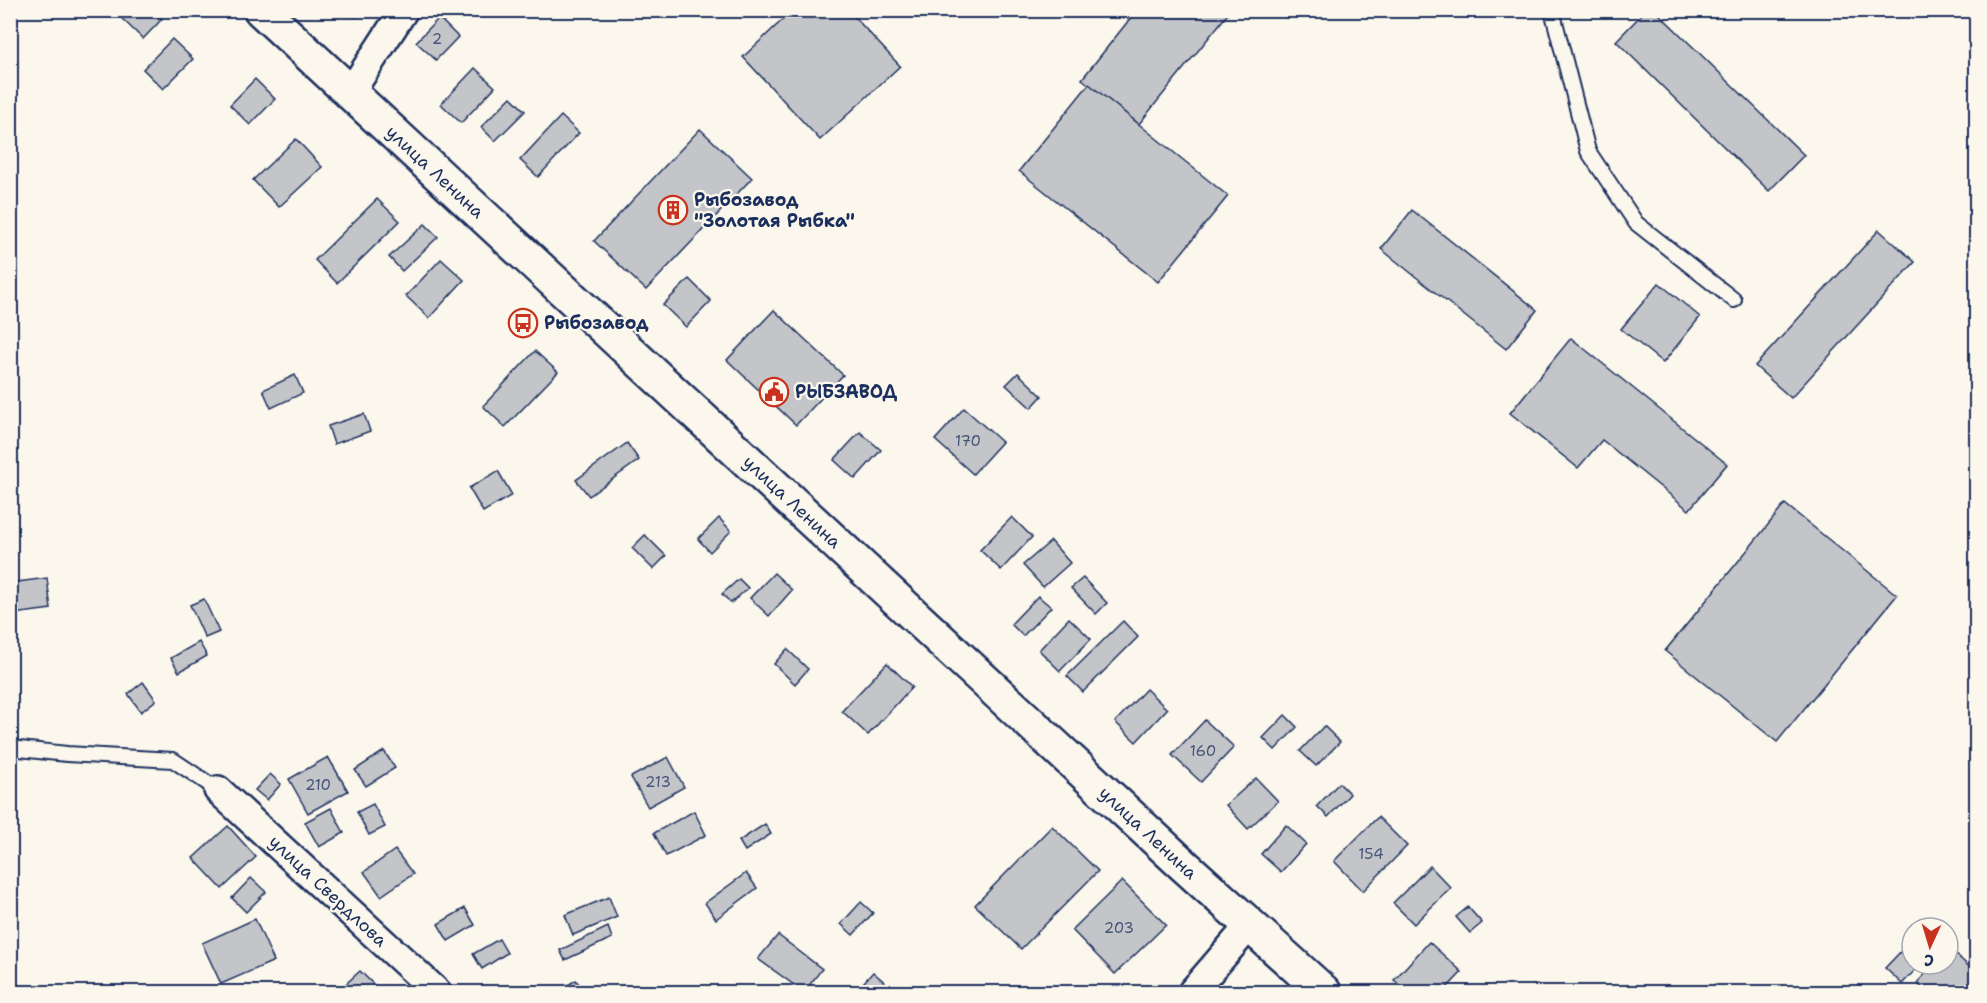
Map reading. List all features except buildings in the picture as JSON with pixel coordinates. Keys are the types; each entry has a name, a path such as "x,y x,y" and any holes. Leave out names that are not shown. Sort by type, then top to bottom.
{"main road":[{"name":"улица Ленина","path":"261,10 1324,993"}],"street":[{"path":"350,93 404,10"},
{"name":"улица Свердлова","path":"218,790 437,993"},
{"path":"1192,993 1249,926"}],"lane":[{"path":"1552,10 1588,151 1636,223 1734,300"},
{"path":"10,748 173,760 218,790"}],"place":[{"name":"Рыбозавод \"Золотая Рыбка\"","path":"673,210"},
{"name":"Рыбозавод","path":"523,323"},
{"name":"РЫБЗАВОД","path":"774,392"}]}
